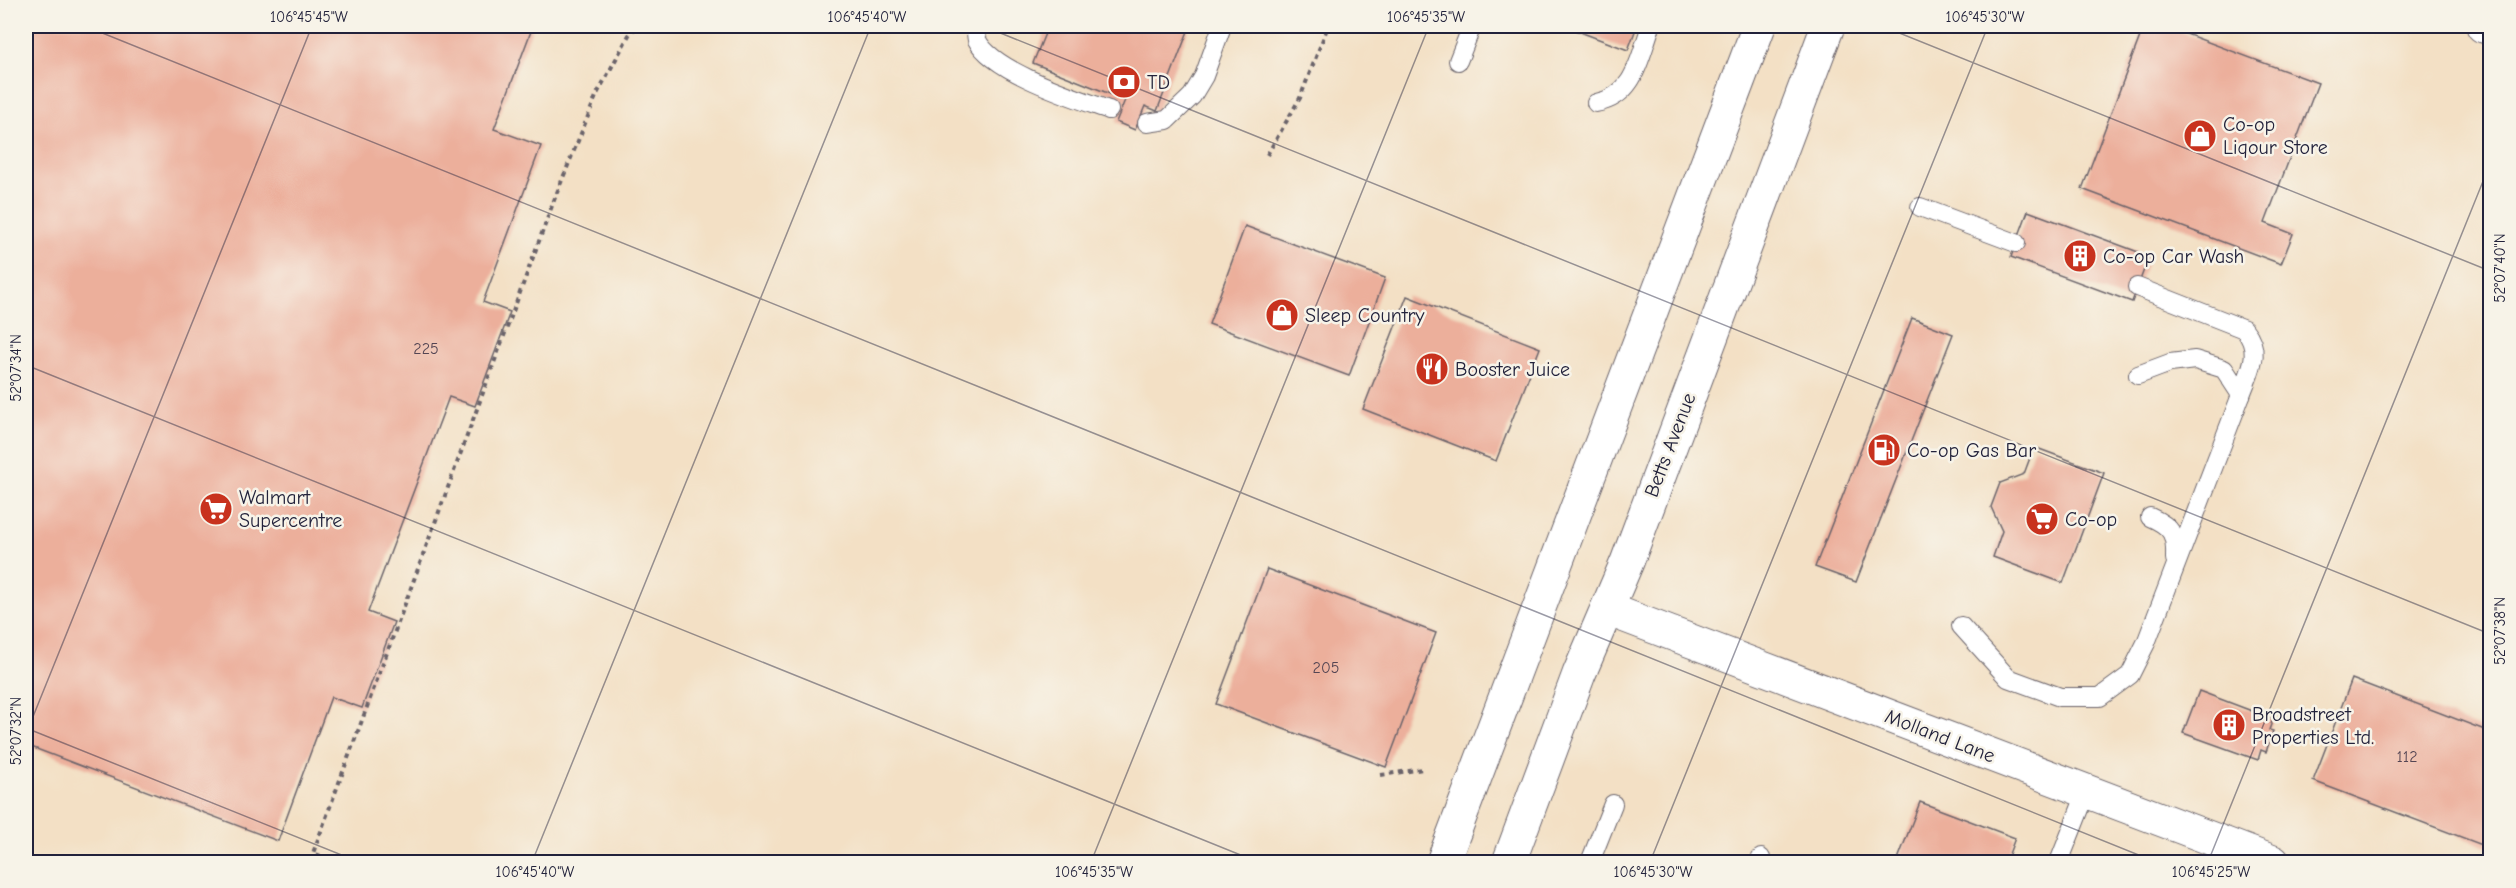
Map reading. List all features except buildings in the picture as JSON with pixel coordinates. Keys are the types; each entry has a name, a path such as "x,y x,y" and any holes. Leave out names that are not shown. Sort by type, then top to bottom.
{"main road":[{"path":"1443,862 1759,26"},
{"name":"Betts Avenue","path":"1509,862 1579,674 1627,562 1828,26"},
{"path":"2483,26 2490,28"},
{"name":"Molland Lane","path":"1607,609 2273,862"}],"lane":[{"path":"975,26 977,40 996,60 1023,76 1109,110"},
{"path":"1147,123 1167,120 1192,96 1204,76 1222,26"},
{"path":"1458,61 1472,26"},
{"path":"1596,103 1610,100 1620,94 1630,82 1651,26"},
{"path":"1920,207 2016,243"},
{"path":"1961,626 2008,678 2060,697 2100,697 2130,675 2146,643 2255,356 2252,339 2244,328 2137,287"},
{"path":"2138,375 2170,363 2195,360 2224,369 2241,395"},
{"path":"2151,517 2166,524 2175,539 2175,567"},
{"path":"2059,862 2087,791"},
{"path":"1590,862 1613,804"}],"path":[{"path":"337,862 313,854 556,195 597,94 629,35 637,26"},
{"path":"1267,155 1300,98 1328,26"},
{"path":"1381,775 1423,769"}],"place":[{"name":"TD","path":"1124,82"},
{"name":"Co-op Liqour Store","path":"2200,136"},
{"name":"Co-op Car Wash","path":"2080,256"},
{"name":"Sleep Country","path":"1282,315"},
{"name":"Booster Juice","path":"1432,369"},
{"name":"Co-op Gas Bar","path":"1884,450"},
{"name":"Walmart Supercentre","path":"216,509"},
{"name":"Co-op","path":"2042,519"},
{"name":"Broadstreet Properties Ltd.","path":"2229,725"}]}
